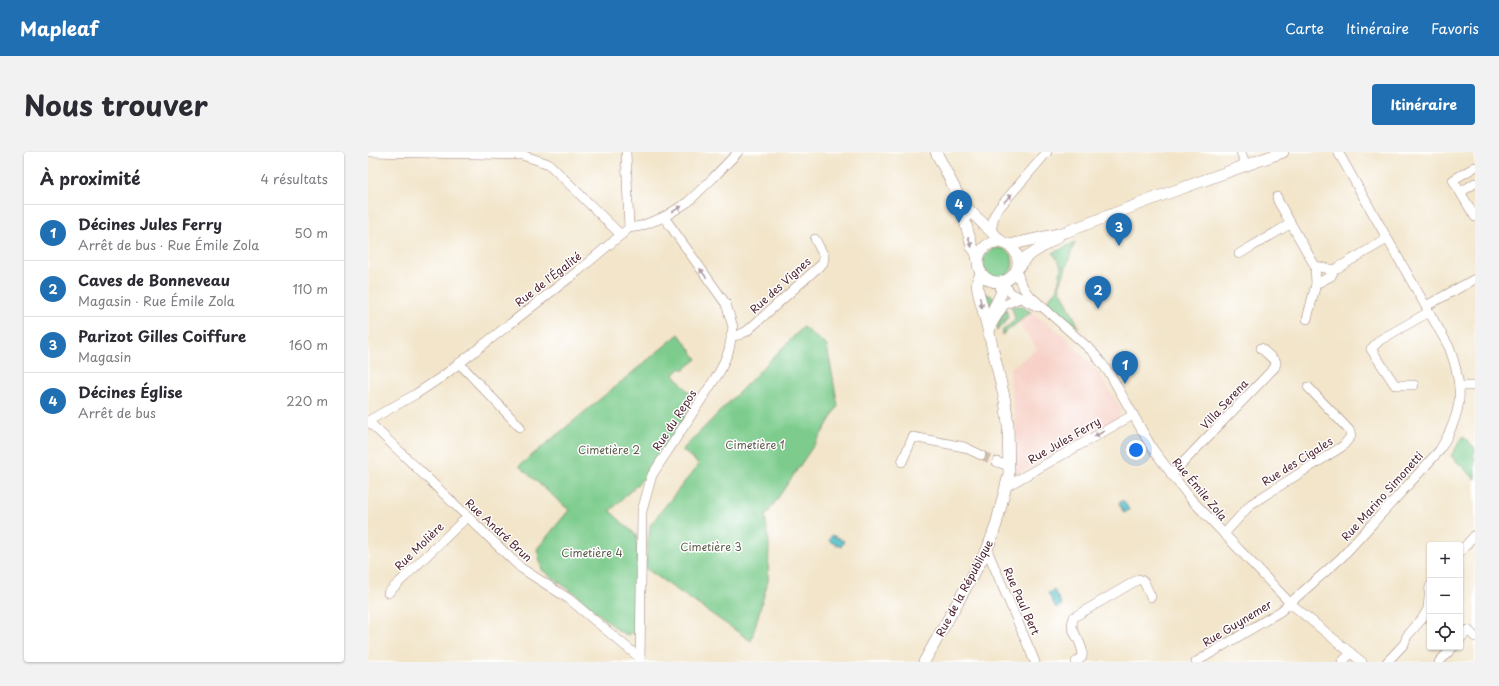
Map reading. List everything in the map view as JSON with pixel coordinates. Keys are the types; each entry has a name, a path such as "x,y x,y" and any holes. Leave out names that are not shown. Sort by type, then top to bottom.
{"street":[{"path":"368,152 522,155 549,164 621,235"},
{"path":"626,152 628,228 641,226 664,218 688,202 738,152"},
{"path":"936,152 958,195 969,210 991,232 1017,254 1018,269"},
{"path":"991,232 994,216 999,208 1047,152"},
{"path":"1241,152 1246,166"},
{"path":"978,261 982,250 986,246 997,242 1006,244 1066,232 1283,152"},
{"name":"Rue Marino Simonetti","path":"1290,603 1341,558 1439,451 1451,432 1457,416 1459,402 1459,386 1456,366 1449,347 1338,152"},
{"path":"1475,167 1454,180 1475,217"},
{"path":"1460,192 1475,183"},
{"path":"958,195 972,247 976,252 981,273 990,281 1002,282 1008,280 1026,257 1066,232"},
{"path":"1277,196 1290,224 1315,266 1316,284 1307,319"},
{"name":"Rue du Repos","path":"641,661 642,511 652,475 720,371 729,350 733,328 726,304 664,218"},
{"path":"1239,254 1290,224"},
{"name":"Rue de l'Égalité","path":"368,421 416,394 459,363 540,301 628,228"},
{"name":"Rue des Vignes","path":"731,336 739,335 746,331 823,262 824,256 815,239"},
{"path":"1316,284 1331,276 1334,270 1387,239"},
{"path":"1315,266 1334,270"},
{"name":"Rue Émile Zola","path":"1018,269 1024,289 1046,311"},
{"name":"Rue de la République","path":"924,662 987,550 1007,486 1009,466 1008,424 1005,401 990,330 983,315 977,284 981,273"},
{"path":"1414,385 1396,385 1371,349 1380,340 1475,279"},
{"name":"Rue Émile Zola","path":"1002,282 1011,293 1046,311 1059,320 1094,352 1110,374 1152,448 1171,475 1190,498 1290,603 1362,662"},
{"name":"Rue de la République","path":"990,330 991,314 1001,294 1002,282"},
{"path":"990,330 1004,305 1020,298"},
{"name":"Villa Serena","path":"1171,475 1275,367 1276,362 1261,348"},
{"path":"459,363 520,427"},
{"path":"1459,386 1475,386"},
{"name":"Rue des Cigales","path":"1224,534 1251,504 1348,442 1351,436 1349,430 1308,387"},
{"name":"Rue Jules Ferry","path":"1007,486 1133,415"},
{"name":"Rue André Brun","path":"368,421 521,568 569,599 641,661"},
{"path":"902,462 913,437 964,447 981,455"},
{"path":"997,462 1009,466"},
{"name":"Rue Molière","path":"388,592 467,517"},
{"path":"1463,549 1475,535"},
{"name":"Rue Paul Bert","path":"987,550 1035,662"},
{"path":"1076,662 1082,657 1083,650 1072,625 1074,617 1139,579 1144,582 1151,597"},
{"name":"Rue Guynemer","path":"1196,662 1281,611 1290,603"},
{"path":"1387,662 1404,644 1407,636 1422,619 1427,611"},
{"path":"1463,636 1468,630 1475,637"},
{"path":"1439,662 1450,650"},
{"path":"1342,662 1351,653"}],"shaded area":[{"path":"1031,312 1062,334 1099,373 1121,409 1118,419 1015,476 1016,434 1010,369 1037,349 1018,322"}],"green space":[{"path":"1075,242 1059,287 1079,327 1077,327 1047,301 1058,288 1061,266 1053,253"},
{"path":"998,248 1004,249 1012,257 1012,269 1004,277 998,278 992,277 984,269 983,263 984,257 992,249"},
{"path":"981,292 994,297 988,309"},
{"path":"1011,306 1021,306 1031,312 1002,335 1003,330 1014,321 1015,317"},
{"path":"1006,309 1008,318 997,330 999,322"},
{"path":"803,327 827,346 838,406 824,430 765,517 769,543 768,581 751,641 645,568 650,525 699,464 682,450"},
{"path":"679,334 697,359 683,370 681,368 674,374 695,400 651,471 610,511 636,535 637,541 637,628 634,632 627,635 619,631 574,593 542,570 537,549 569,510 519,466"},
{"path":"1463,436 1475,448 1475,453 1473,455 1475,457 1475,479 1451,456"}],"water":[{"path":"1121,501 1124,501 1129,510 1124,513 1119,504"},
{"path":"832,535 844,541 841,547 829,541"},
{"path":"1054,590 1062,605 1056,608 1048,593"}],"tunnel":[{"path":"981,455 997,462"}],"place":[{"name":"Décines Église","path":"959,223"},
{"name":"Parizot Gilles Coiffure","path":"1119,246"},
{"name":"Caves de Bonneveau","path":"1098,309"},
{"name":"Décines Jules Ferry","path":"1125,384"}],"park label":[{"name":"Cimetière 1","path":"755,444"},
{"name":"Cimetière 2","path":"609,449"},
{"name":"Cimetière 3","path":"711,546"},
{"name":"Cimetière 4","path":"592,552"}]}
